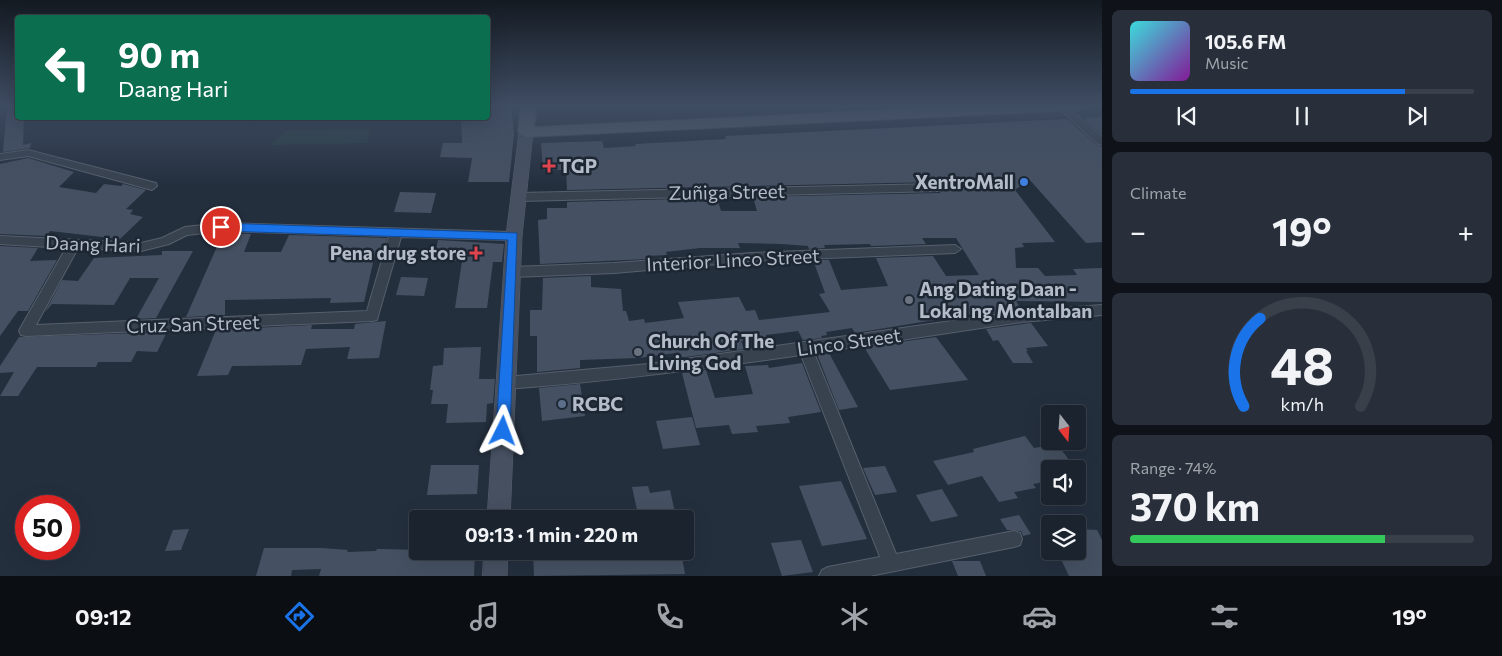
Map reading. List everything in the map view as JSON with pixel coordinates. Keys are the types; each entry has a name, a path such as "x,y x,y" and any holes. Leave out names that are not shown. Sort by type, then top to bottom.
{"main road":[{"path":"498,510 514,236 526,132"},
{"path":"495,576 496,560"}],"street":[{"path":"1090,132 1102,142"},
{"path":"0,157 28,153 152,186"},
{"name":"Zuñiga Street","path":"519,197 936,188"},
{"name":"Daang Hari","path":"0,240 141,247 165,241 186,231 214,227 514,236"},
{"name":"Cruz San Street","path":"74,244 26,331 372,316 396,233"},
{"name":"Interior Linco Street","path":"512,272 614,268 752,257 955,249"},
{"name":"Linco Street","path":"505,383 596,377 1062,311 1102,310"},
{"path":"805,348 891,563"},
{"path":"828,576 1014,539"}],"green space":[{"path":"285,132 370,132 367,143 269,145"}],"building":[{"path":"5,132 23,132 23,145 31,143 30,148 3,152"},
{"path":"462,132 514,132 509,182 468,182 472,158 440,157 443,143 462,143"},
{"path":"808,132 1082,132 1102,147 1102,242 1086,243 1029,179 1015,190 1055,242 1022,243 1024,247 1015,248 1016,268 1038,268 1045,276 1077,275 1073,269 1102,268 1102,302 1016,301 1021,309 979,315 977,313 855,333 852,328 826,332 827,335 821,336 822,338 803,340 798,331 766,335 767,337 741,341 744,349 678,358 676,353 638,358 580,360 580,368 537,372 537,336 530,336 530,310 542,310 543,278 591,276 591,287 621,289 623,311 626,311 629,321 644,319 645,323 684,318 678,302 739,297 746,311 755,310 759,320 830,312 819,294 825,293 813,260 829,260 841,290 888,286 876,258 933,256 946,276 979,275 956,238 922,238 926,244 824,245 825,248 809,249 808,246 738,243 740,248 700,248 666,252 667,255 647,256 647,259 540,264 538,220 547,219 547,208 567,208 567,202 717,198 721,211 757,211 753,197 940,193 943,187 936,182 567,190 566,170 543,170 541,143 602,141 604,148 636,146 635,144 726,139 725,136"},
{"path":"28,158 74,172 59,187 96,193 104,184 121,186 123,184 146,190 126,209 133,210 130,214 143,217 120,239 50,231 47,236 0,234 0,164"},
{"path":"400,192 436,193 431,213 394,212"},
{"path":"223,233 251,234 244,252 281,252 289,235 387,238 383,250 376,250 364,302 330,303 331,298 225,300 225,315 186,317"},
{"path":"438,240 504,244 502,262 493,262 487,308 455,308 462,261 434,260"},
{"path":"0,246 38,248 30,261 57,260 28,311 18,311 0,336"},
{"path":"162,251 193,251 156,318 136,319 159,278 130,278 114,305 52,304 45,312 62,280 78,281 94,258 162,255"},
{"path":"401,277 428,278 424,296 396,295"},
{"path":"386,321 379,358 347,359 350,347 306,349 301,365 232,366 228,375 197,376 216,330 312,325 311,329 354,329 355,324"},
{"path":"1031,323 1048,346 1026,348 1033,363 1013,363 998,340 993,341 986,329"},
{"path":"167,332 157,352 137,351 131,362 98,362 96,367 37,367 18,396 0,396 14,372 0,373 0,366 19,337"},
{"path":"936,337 968,380 890,390 864,347"},
{"path":"481,347 479,379 495,379 493,403 487,404 486,422 446,423 448,404 431,404 433,390 430,390 433,366 443,365 444,348"},
{"path":"829,353 858,407 839,410 817,354"},
{"path":"802,363 821,412 788,417 790,423 756,426 758,432 732,434 729,425 696,428 682,373 706,370 715,398 753,394 745,366 768,365 769,368"},
{"name":"RCBC","path":"580,384 585,416 542,421 539,388"},
{"path":"692,417 700,445 663,449 656,421"},
{"path":"1025,436 1034,448 1041,447 1041,450 1062,450 1069,460 1041,460 1041,483 1033,484 1036,488 1014,492 1018,498 999,502 982,476 948,485 933,461 974,452 973,449"},
{"path":"431,465 479,465 477,494 427,495"},
{"path":"885,466 897,492 875,495 863,468"},
{"path":"841,481 867,539 822,546 799,486"},
{"path":"648,486 650,493 670,490 674,510 637,510 632,487"},
{"path":"942,489 958,516 931,522 916,495"},
{"path":"1019,515 1031,534 1023,536 1021,531 1007,530 1000,519"},
{"path":"189,529 181,550 165,551 173,530"},
{"path":"1086,529 1097,530 1102,540 1102,576 1069,576 1061,560 1086,560"},
{"path":"801,540 813,572 782,576 771,543"},
{"path":"264,548 321,548 348,550 347,552 376,551 377,549 409,550 409,560 475,560 474,576 319,576 321,569 292,570 291,576 256,576"},
{"path":"533,560 683,560 685,574 534,576"},
{"path":"952,561 980,561 986,576 958,576"}],"place":[{"name":"TGP","path":"549,166"},
{"name":"XentroMall","path":"1024,182"},
{"name":"Pena drug store","path":"476,253"},
{"name":"Ang Dating Daan - Lokal ng Montalban","path":"909,300"},
{"name":"Church Of The Living God","path":"638,352"},
{"name":"RCBC","path":"562,404"}],"route":[{"path":"221,227 514,236 503,431"}]}
